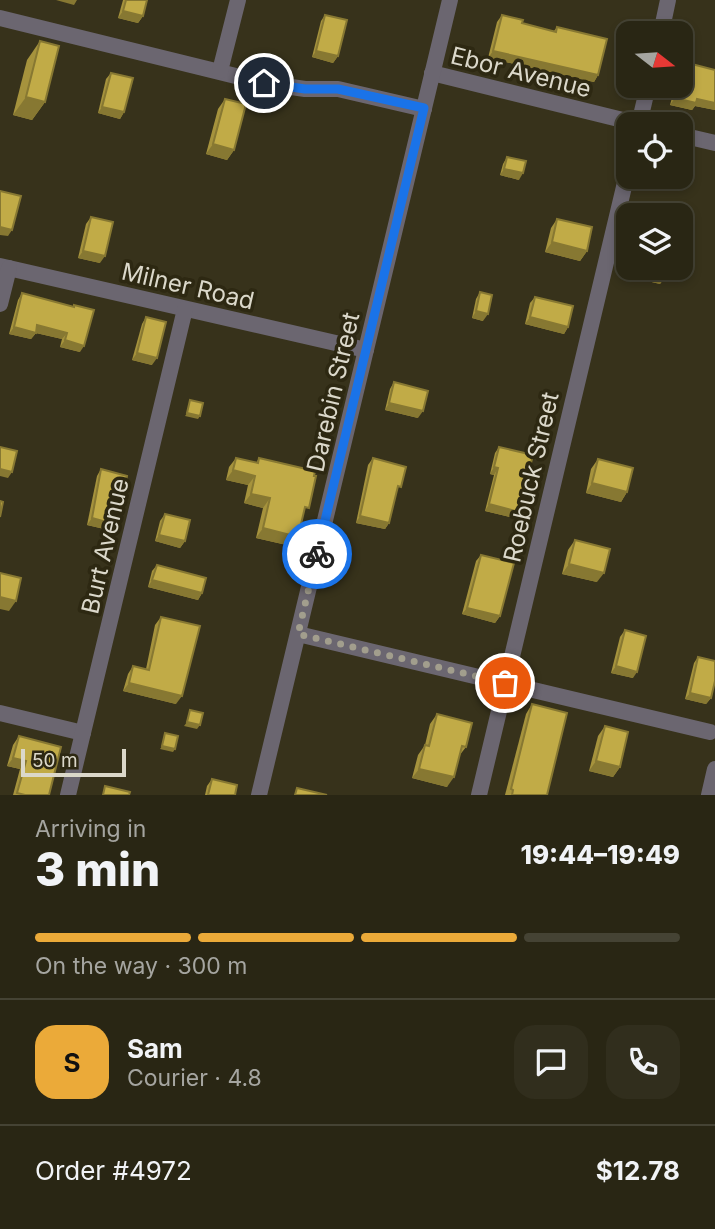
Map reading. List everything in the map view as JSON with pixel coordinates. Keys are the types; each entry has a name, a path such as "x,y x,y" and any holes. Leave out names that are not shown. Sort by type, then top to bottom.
{"street":[{"path":"220,72 237,0"},
{"name":"Darebin Street","path":"259,795 450,0"},
{"path":"663,21 668,0"},
{"path":"0,18 264,83 305,89 338,89 424,108"},
{"name":"Ebor Avenue","path":"432,74 616,118"},
{"path":"693,138 715,143"},
{"name":"Roebuck Street","path":"479,795 623,189"},
{"path":"0,304 4,267"},
{"name":"Milner Road","path":"4,267 366,350"},
{"name":"Burt Avenue","path":"68,795 185,309"},
{"path":"298,634 713,735"},
{"path":"0,713 83,733"},
{"path":"709,795 715,769"}],"building":[{"path":"126,0 147,0 143,16 123,11"},
{"path":"325,15 347,20 338,56 316,51"},
{"path":"502,15 556,32 557,27 607,39 598,75 493,51"},
{"path":"40,41 59,46 45,102 26,97"},
{"path":"693,64 715,70 715,103 697,99 696,103 675,98 693,98"},
{"path":"111,73 133,78 124,112 102,107"},
{"path":"225,99 246,104 234,150 213,144"},
{"path":"507,157 526,161 523,173 504,169"},
{"path":"0,191 21,196 12,230 0,227"},
{"path":"91,217 113,222 105,256 83,251"},
{"path":"557,219 592,227 587,251 552,242"},
{"path":"480,292 492,295 488,314 476,311"},
{"path":"22,293 94,310 84,346 65,340 67,333 37,325 36,333 14,327"},
{"path":"535,297 573,306 568,327 530,317"},
{"path":"146,317 166,322 157,358 137,353"},
{"path":"394,382 428,391 423,411 389,403"},
{"path":"190,400 203,403 200,416 187,413"},
{"path":"0,447 17,451 12,472 0,469"},
{"path":"499,447 533,455 524,491 528,492 523,513 489,504 498,468 494,467"},
{"path":"236,458 258,463 259,458 315,471 309,508 305,507 298,537 263,528 270,498 251,494 255,476 233,470"},
{"path":"373,458 406,467 401,487 398,486 389,523 360,516"},
{"path":"598,459 633,468 627,492 592,483"},
{"path":"101,469 127,476 117,525 92,518"},
{"path":"165,514 190,520 185,541 159,535"},
{"path":"575,540 610,549 604,573 569,564"},
{"path":"481,555 514,563 500,616 467,608"},
{"path":"157,565 206,578 202,593 152,580"},
{"path":"0,573 21,578 16,601 0,597"},
{"path":"161,617 200,626 182,696 129,683 133,666 149,670"},
{"path":"625,630 646,636 637,672 616,666"},
{"path":"698,657 715,661 715,681 711,698 690,693"},
{"path":"532,704 567,713 547,795 512,795 511,789"},
{"path":"190,710 203,713 200,725 187,722"},
{"path":"437,714 472,723 466,747 462,746 454,777 419,769 425,745 429,746"},
{"path":"605,726 628,732 620,767 596,761"},
{"path":"165,733 178,736 175,749 162,746"},
{"path":"19,736 61,747 49,795 17,793 26,761 13,758"},
{"path":"212,779 237,785 235,795 208,795"},
{"path":"105,786 130,792 129,795 103,795"},
{"path":"297,788 327,795 295,795"}],"way so far":[{"path":"317,554 298,634 505,683"}],"route":[{"path":"264,83 305,89 338,89 424,108 317,554"}]}
